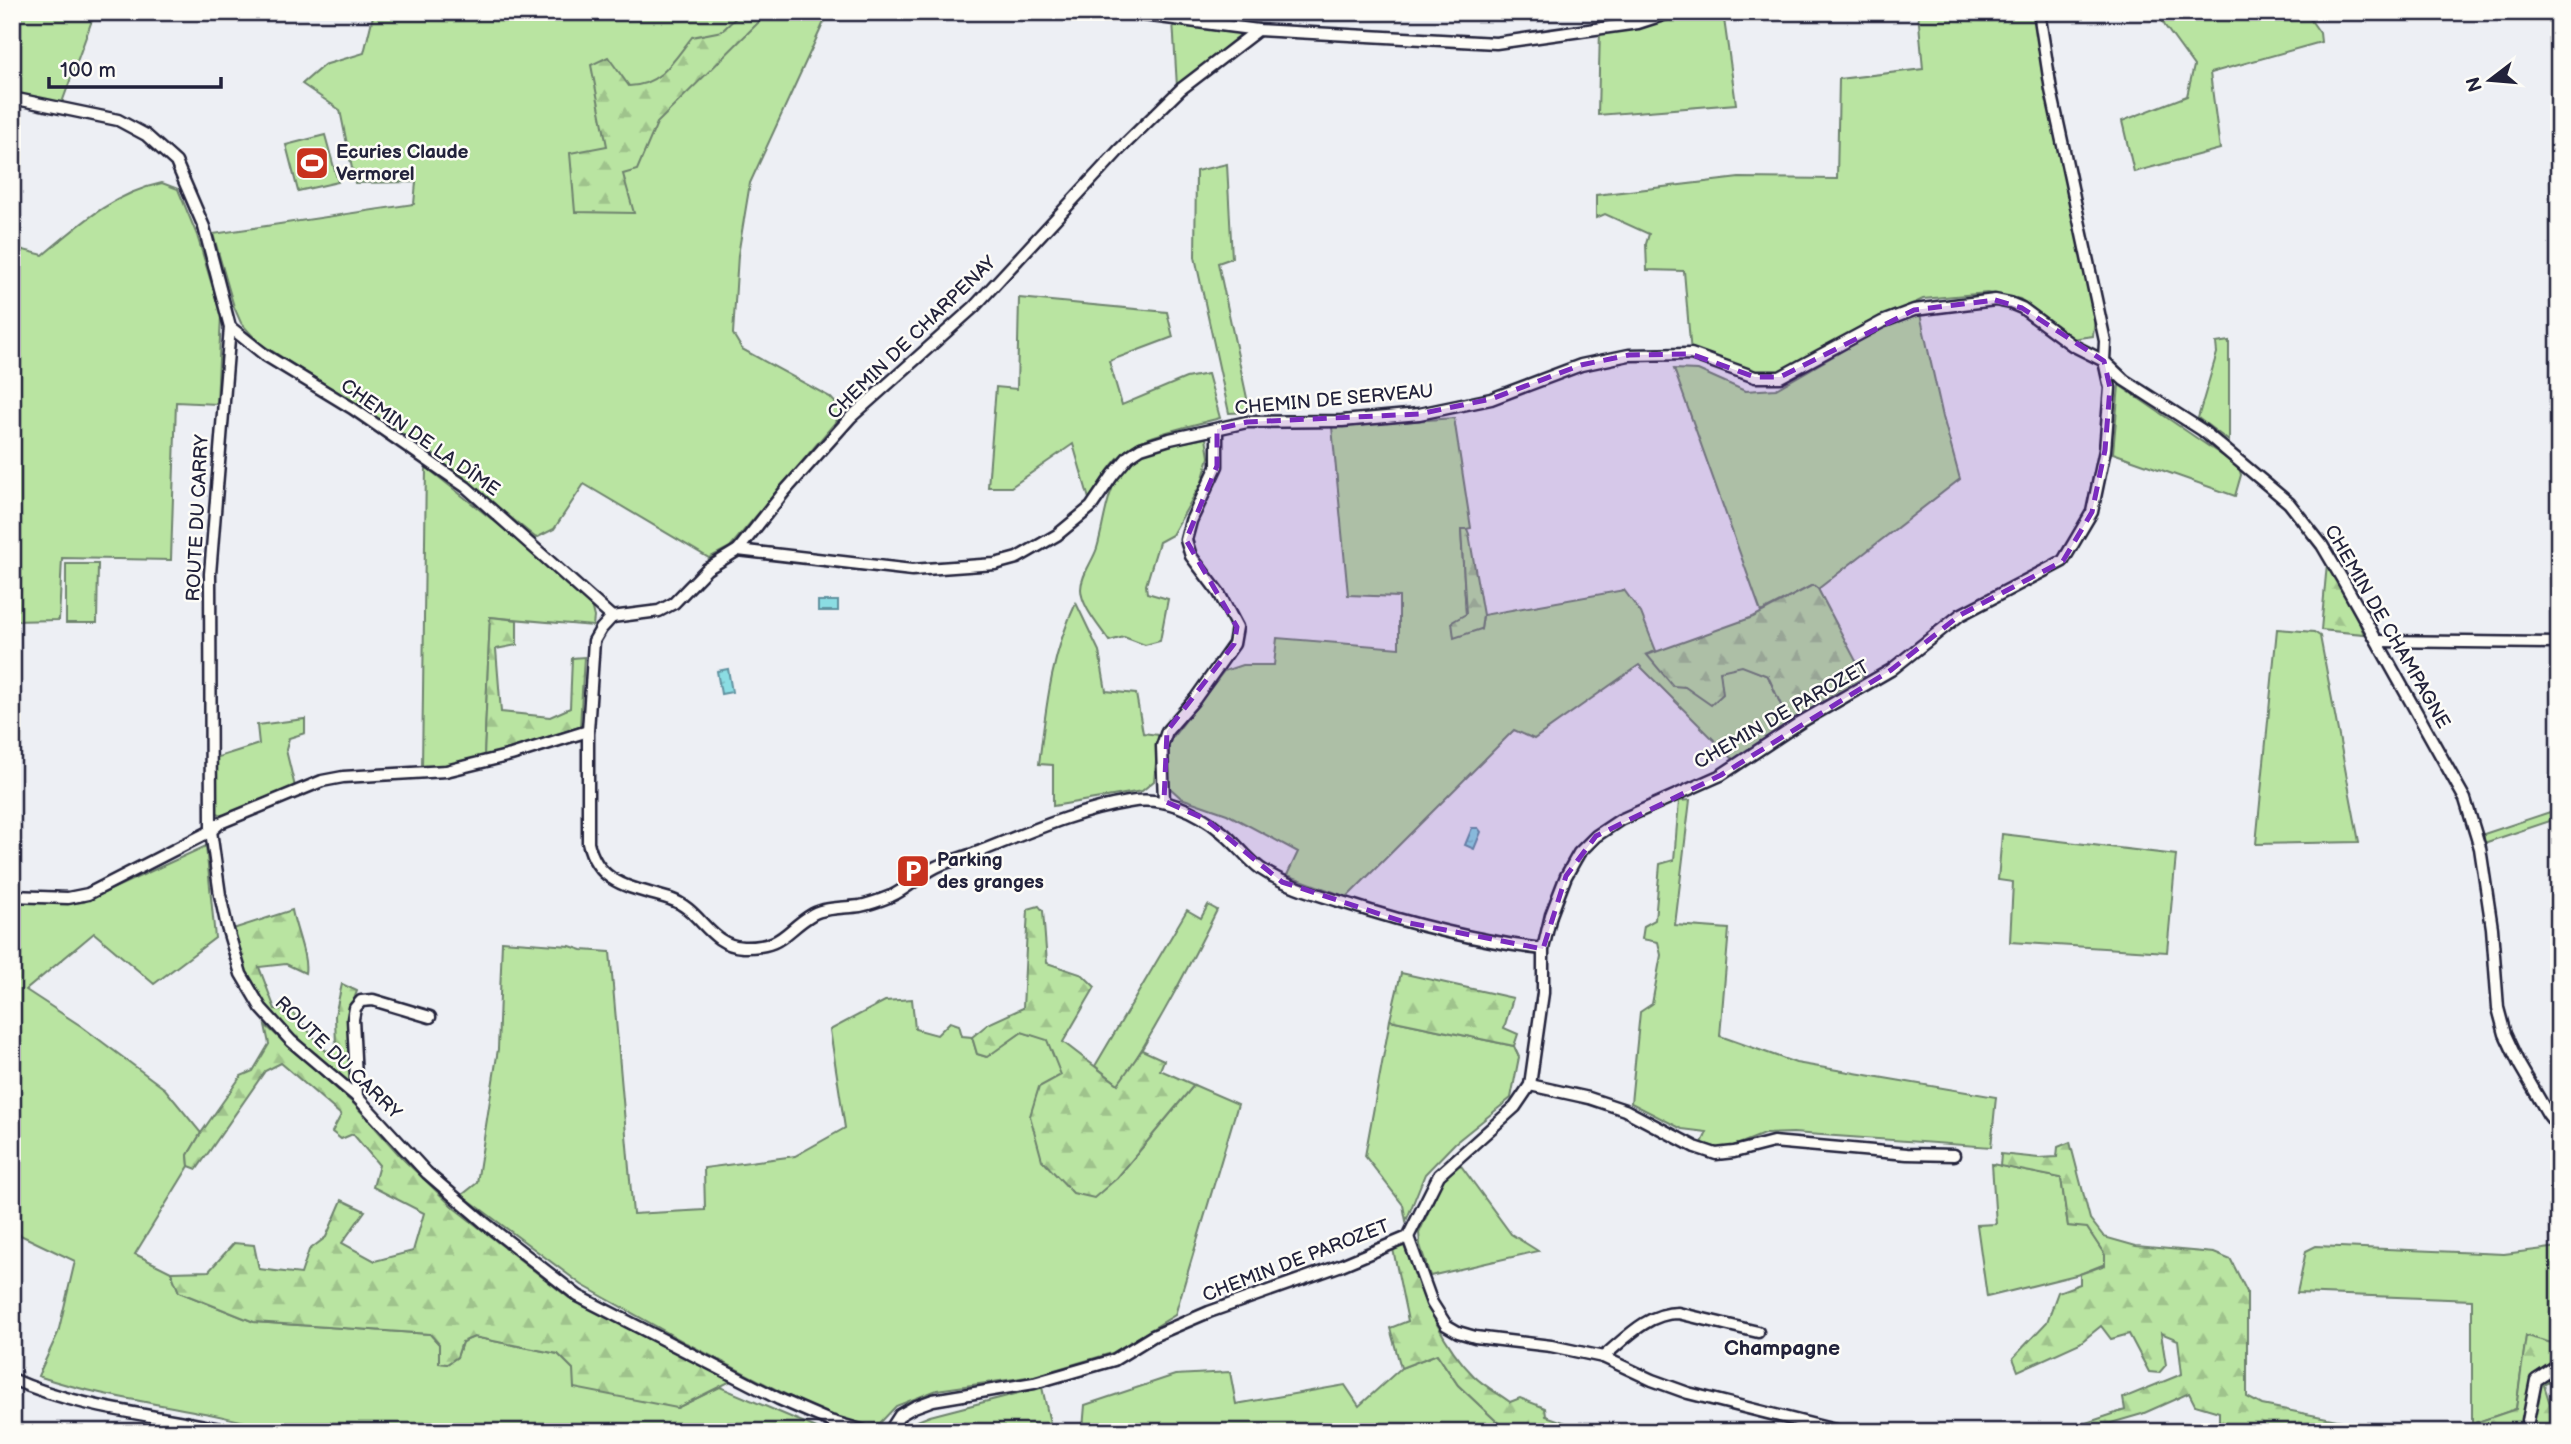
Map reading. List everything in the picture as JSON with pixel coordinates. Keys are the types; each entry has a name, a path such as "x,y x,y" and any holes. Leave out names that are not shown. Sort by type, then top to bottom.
{"street":[{"path":"1121,12 1258,30 1496,43 1638,23 1672,12"},
{"path":"2039,12 2050,90 2105,341 2104,361"},
{"name":"CHEMIN DE CHARPENAY","path":"612,617 659,611 674,603 707,569 738,550 784,492 851,418 974,307 1120,149 1181,89 1258,30"},
{"name":"ROUTE DU CARRY","path":"12,98 118,120 146,135 176,162 204,227 230,327 210,574 211,831 220,895 241,974 261,1008 291,1041 357,1097 427,1173 486,1224 578,1296 830,1422 868,1432"},
{"name":"CHEMIN DE SERVEAU","path":"738,550 912,570 995,564 1017,558 1056,536 1091,507 1129,456 1141,448 1247,422 1342,421 1419,414 1491,399 1581,365 1629,355 1691,354 1755,377 1780,377 1882,322 1914,310 1995,300 2010,303 2022,308 2072,345 2104,361"},
{"name":"CHEMIN DE LA DÎME","path":"230,327 265,355 352,408 466,487 612,617"},
{"name":"CHEMIN DE CHAMPAGNE","path":"2104,361 2124,380 2202,430 2289,503 2322,545 2465,799 2480,848 2493,928 2498,1008 2505,1034 2530,1084 2559,1128"},
{"name":"CHEMIN DE PAROZET","path":"889,1432 900,1415 914,1407 933,1400 1034,1383 1114,1360 1153,1336 1209,1311 1339,1266 1408,1237 1439,1175 1515,1107 1530,1085 1544,993 1543,949 1551,915 1566,876 1579,853 1596,836 1620,820 1721,775 1801,722 1891,670 1923,648 1960,615 2063,561 2092,512 2105,450 2110,388 2104,361"},
{"path":"1164,801 1162,757 1167,731 1195,699 1234,644 1237,627 1219,593 1191,556 1186,540 1191,520 1217,466 1217,429"},
{"path":"612,617 594,640 588,731 588,842 591,857 601,871 621,884 674,900 690,909 723,943 743,947 774,945 815,913 863,905 894,895 937,866 1041,827 1103,806 1133,801 1164,801 1205,819 1259,867 1282,882 1404,922 1502,944 1543,949"},
{"path":"2378,641 2559,643"},
{"path":"12,896 68,898 88,894 211,831 220,823 322,781 343,777 446,771 511,755 588,731"},
{"path":"357,1097 353,1019 355,1009 361,1001 373,1000 430,1017"},
{"path":"1530,1085 1589,1098 1625,1110 1695,1147 1716,1154 1773,1142 1907,1154 1954,1155"},
{"path":"1408,1237 1429,1295 1446,1325 1458,1332 1475,1337 1551,1346 1602,1357 1688,1393 1843,1432"},
{"path":"1602,1357 1649,1319 1667,1313 1678,1313 1758,1332"},
{"path":"2528,1421 2536,1380 2559,1365"},
{"path":"12,1380 93,1404 234,1432"}],"highlighted area":[{"path":"1995,300 2022,308 2104,361 2110,388 2105,450 2092,512 2063,561 1960,615 1891,670 1721,775 1596,836 1566,876 1543,949 1404,922 1282,882 1205,819 1164,801 1167,731 1234,644 1237,627 1186,540 1217,466 1217,429 1247,422 1419,414 1491,399 1581,365 1629,355 1691,354 1755,377 1780,377 1914,310"}],"green space":[{"path":"12,12 95,12 60,108 12,98"},
{"path":"374,12 831,12 750,183 738,255 733,334 742,349 830,397 844,412 730,547 709,558 584,484 554,529 536,538 428,450 258,342 241,323 213,234 414,204 416,182 355,183 340,110 302,84 324,65 364,53"},
{"path":"742,12 769,12 657,123 637,170 623,174 634,213 575,212 570,153 607,146 591,65 608,57 629,86 640,85 666,70 692,37 722,31"},
{"path":"1648,12 1723,12 1736,104 1598,115 1600,28 1649,19"},
{"path":"1918,12 2039,12 2097,300 2093,336 2071,339 2020,299 1987,293 1923,299 1881,319 1780,377 1755,377 1691,354 1684,271 1647,270 1646,244 1649,234 1605,214 1596,218 1596,195 1739,178 1837,179 1839,79 1923,69"},
{"path":"2157,12 2305,12 2320,33 2321,42 2210,73 2220,149 2134,172 2122,121 2187,96 2194,66"},
{"path":"1173,20 1237,29 1240,35 1177,87"},
{"name":"Ecuries Claude Vermorel","path":"325,135 338,182 298,191 286,145"},
{"path":"1227,164 1232,258 1218,263 1250,412 1229,413 1195,257 1196,171"},
{"path":"162,183 178,189 197,235 221,315 217,404 176,402 171,560 62,558 59,620 12,621 12,247 43,255 98,211 128,194"},
{"path":"1019,298 1167,312 1173,337 1109,361 1122,405 1186,378 1208,374 1220,418 1160,434 1130,447 1113,464 1089,499 1073,444 1011,487 988,487 996,387 1017,389"},
{"path":"1920,314 1960,479 1818,589 1813,585 1761,612 1674,369 1698,370 1745,391 1776,389 1896,320"},
{"path":"2229,341 2229,441 2198,418 2217,353 2216,343"},
{"path":"2119,385 2239,467 2241,475 2235,496 2113,453"},
{"path":"1454,418 1471,528 1461,530 1466,614 1481,629 1483,615 1624,590 1641,613 1656,651 1647,654 1719,671 1742,665 1768,676 1790,725 1734,760 1639,665 1534,739 1514,730 1347,897 1287,875 1298,852 1227,814 1181,798 1169,787 1169,742 1224,671 1242,665 1274,665 1277,638 1399,648 1399,597 1348,595 1332,427"},
{"path":"1206,438 1209,457 1202,482 1172,535 1159,542 1146,585 1147,593 1168,599 1160,641 1145,645 1124,637 1109,641 1087,609 1081,589 1097,548 1110,493 1123,469 1133,460 1169,445"},
{"path":"426,467 523,544 591,605 594,617 593,626 490,617 484,757 443,766 422,767"},
{"path":"1461,529 1467,529 1469,534 1483,615 1481,629 1454,638 1452,622 1466,614"},
{"path":"2327,563 2355,613 2364,634 2321,630"},
{"path":"66,564 98,564 97,623 66,623"},
{"path":"1813,585 1818,589 1866,680 1790,725 1768,676 1742,666 1720,671 1723,694 1711,705 1685,687 1673,686 1647,655 1753,617"},
{"path":"1076,603 1099,651 1106,691 1136,694 1143,733 1159,735 1154,781 1142,791 1053,806 1053,765 1039,764 1055,662"},
{"path":"490,617 517,620 517,645 496,649 501,712 550,717 570,708 572,658 584,657 580,727 484,757"},
{"path":"2277,629 2314,632 2320,636 2359,842 2256,844"},
{"path":"305,719 305,733 289,738 286,750 295,787 226,816 217,813 215,758 259,744 257,725"},
{"path":"1690,800 1675,925 1729,929 1720,1036 1796,1063 1996,1097 1991,1147 1793,1133 1764,1134 1724,1150 1702,1143 1707,1132 1682,1129 1631,1103 1640,1012 1652,1004 1661,955 1658,942 1642,939 1644,926 1655,920 1660,864 1674,860 1679,801"},
{"path":"2559,809 2559,818 2484,843 2484,834"},
{"path":"2002,834 2176,855 2167,952 2010,942 2013,882 1998,880"},
{"path":"206,846 215,938 154,984 94,933 26,990 81,1026 165,1089 201,1133 188,1155 189,1166 135,1254 171,1272 179,1292 254,1322 430,1334 439,1344 440,1363 447,1364 457,1357 462,1342 474,1337 558,1354 573,1369 677,1408 720,1387 826,1432 282,1432 98,1393 38,1376 58,1333 75,1261 12,1231 12,901 61,904 84,902"},
{"path":"1208,905 1217,910 1171,999 1119,1085 1095,1066 1187,910 1201,918"},
{"path":"1039,906 1043,911 1047,963 1083,975 1095,987 1063,1042 1118,1084 1142,1050 1164,1060 1160,1070 1194,1085 1117,1178 1094,1198 1073,1193 1042,1160 1030,1116 1039,1087 1061,1075 1047,1040 1022,1032 987,1057 977,1054 972,1037 988,1024 1023,1008 1028,909"},
{"path":"292,910 303,951 305,973 286,964 259,967 275,1009 291,1011 326,1051 336,1048 335,1015 342,984 357,991 347,1019 352,1083 345,1082 288,1032 264,1004 242,966 233,929"},
{"path":"502,941 610,952 633,1214 705,1210 704,1168 795,1156 845,1128 830,1030 885,1001 912,999 915,1029 937,1035 950,1022 959,1025 962,1036 972,1037 977,1054 986,1057 1022,1032 1047,1039 1062,1075 1117,1178 1194,1085 1238,1104 1175,1315 1112,1353 1034,1376 937,1390 896,1406 880,1423 863,1426 822,1413 686,1343 582,1285 462,1195 477,1183 498,1049"},
{"path":"1401,973 1513,998 1504,1028 1518,1034 1514,1046 1390,1020"},
{"path":"1390,1020 1514,1046 1519,1057 1511,1098 1455,1143 1425,1174 1406,1221 1403,1205 1365,1156"},
{"path":"265,1025 355,1105 403,1159 454,1208 569,1298 731,1381 677,1408 574,1388 573,1369 558,1354 474,1337 462,1342 457,1357 447,1364 439,1363 439,1344 430,1334 254,1322 179,1292 171,1272 209,1271 234,1243 254,1245 259,1269 301,1274 309,1250 326,1237 342,1200 365,1211 342,1243 375,1261 413,1251 424,1213 373,1187 379,1165 353,1134 341,1139 332,1132 341,1115 281,1063 265,1071 197,1169 189,1166 188,1155 201,1133 241,1076 253,1071 269,1044"},
{"path":"2070,1142 2090,1219 2104,1237 2136,1246 2214,1253 2231,1260 2247,1292 2247,1397 2262,1405 2347,1422 2441,1429 2472,1424 2516,1409 2526,1336 2559,1345 2559,1375 2544,1385 2559,1432 2219,1432 2219,1412 2195,1405 2189,1393 2142,1414 2080,1432 2080,1425 2125,1410 2123,1398 2182,1374 2178,1340 2161,1333 2166,1365 2159,1373 2149,1372 2129,1334 2111,1339 2101,1326 2080,1343 2018,1371 2013,1358 2047,1322 2058,1292 2080,1284 2080,1274 2105,1265 2105,1255 2087,1228 2068,1226 2061,1178 2000,1166 2001,1154 2057,1157 2058,1147"},
{"path":"1459,1163 1511,1234 1538,1251 1430,1276 1419,1233 1442,1181"},
{"path":"1992,1164 2061,1178 2068,1226 2087,1227 2105,1255 2105,1264 2080,1274 1987,1297 1977,1225 1996,1224"},
{"path":"1404,1246 1432,1315 1461,1362 1478,1380 1510,1402 1520,1398 1545,1408 1546,1416 1569,1424 1568,1432 1508,1432 1458,1385 1437,1354 1401,1368 1390,1328 1408,1321 1393,1249"},
{"path":"2316,1246 2504,1254 2559,1247 2559,1345 2526,1337 2516,1409 2472,1424 2472,1300 2297,1293 2306,1251"},
{"path":"1437,1354 1458,1385 1508,1432 1411,1432 1407,1426 1367,1432 1068,1432 1083,1429 1085,1405 1175,1375 1230,1372 1236,1404 1345,1385 1359,1406 1401,1368"},
{"path":"1042,1387 1052,1432 902,1432 902,1427 930,1416"}],"water":[{"path":"818,601 838,601 838,611 818,611"},
{"path":"728,669 732,692 721,694 717,671"},
{"path":"1472,828 1478,828 1481,832 1474,849 1465,845"}],"place":[{"name":"Ecuries Claude Vermorel","path":"312,163"},
{"name":"Parking des granges","path":"913,871"}],"district":[{"name":"Champagne","path":"1782,1348"}]}
